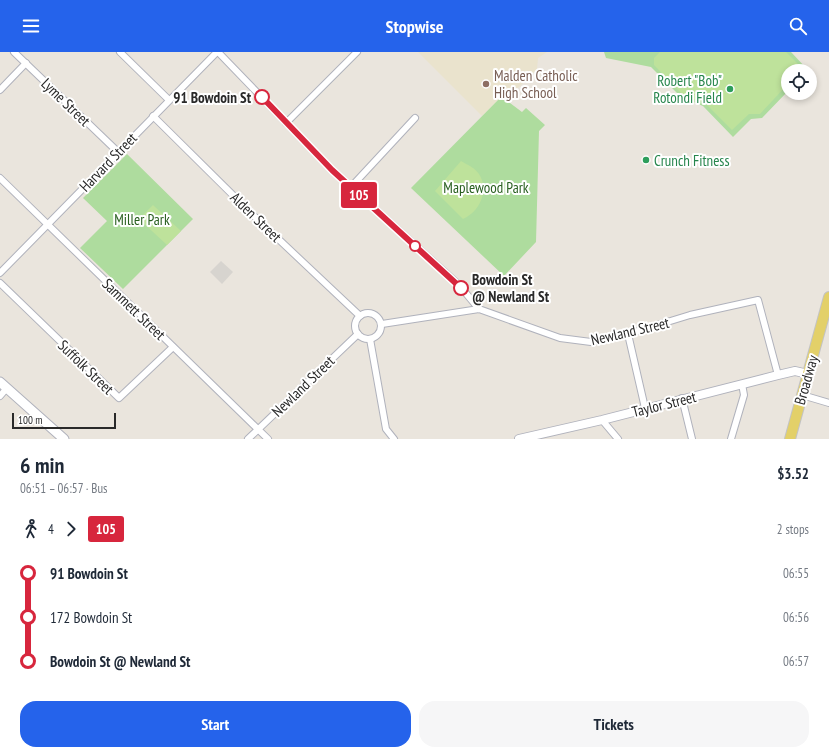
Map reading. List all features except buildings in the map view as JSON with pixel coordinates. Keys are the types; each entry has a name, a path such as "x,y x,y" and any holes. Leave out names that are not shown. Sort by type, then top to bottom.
{"main road":[{"name":"Broadway","path":"790,439 808,374 826,324 829,297"},
{"path":"2,389 64,439"}],"street":[{"name":"Lyme Street","path":"14,52 118,152"},
{"path":"120,52 169,100"},
{"path":"217,52 351,187 458,285 479,309"},
{"name":"Harvard Street","path":"0,273 217,52"},
{"path":"286,123 357,52"},
{"path":"0,90 26,63"},
{"name":"Alden Street","path":"153,116 255,217 360,316"},
{"path":"351,187 415,118"},
{"name":"Sammett Street","path":"0,178 268,439"},
{"name":"Suffolk Street","path":"0,284 119,398 173,347"},
{"name":"Newland Street","path":"382,324 479,309 560,338 590,342 628,334 690,315 758,300 778,375"},
{"path":"371,313 378,317 382,324 379,334 370,339 364,338 358,334 355,324 360,316 371,313"},
{"name":"Newland Street","path":"248,439 358,334"},
{"path":"628,334 646,408"},
{"path":"370,339 386,429 394,439"},
{"name":"Taylor Street","path":"519,439 534,438 682,398 778,375 795,372 808,374"},
{"path":"731,439 744,395 742,384"},
{"path":"802,395 829,403"},
{"path":"682,398 692,439"},
{"path":"602,420 618,439"}],"shaded area":[{"name":"Malden Catholic High School","path":"418,52 547,52 538,58 537,69 506,100 499,99 482,116"},
{"path":"221,261 233,272 222,284 210,272"}],"green space":[{"name":"Robert \"Bob\" Rotondi Field","path":"604,52 791,52 802,64 781,64 781,98 762,118 751,119 733,137 703,106 681,97 651,67 606,58"},
{"name":"Robert \"Bob\" Rotondi Field","path":"660,52 786,52 798,64 781,64 781,92 760,114 749,114 732,130 705,103 683,95 654,65 654,58"},
{"name":"Maplewood Park","path":"499,99 506,100 522,112 526,108 545,125 539,131 536,242 504,276 411,188"},
{"name":"Miller Park","path":"127,154 193,219 123,289 80,248 107,221 83,198"},
{"path":"461,161 479,174 483,187 483,194 478,206 469,216 463,219 435,191"},
{"path":"153,205 181,231 167,245 139,219"}],"bus line":[{"name":"105","path":"262,97 332,170 461,288"}],"place":[{"name":"Malden Catholic High School","path":"486,84"},
{"name":"Robert \"Bob\" Rotondi Field","path":"730,89"},
{"name":"91 Bowdoin St","path":"262,97"},
{"name":"Crunch Fitness","path":"646,160"},
{"name":"Bowdoin St @ Newland St","path":"461,288"}]}
